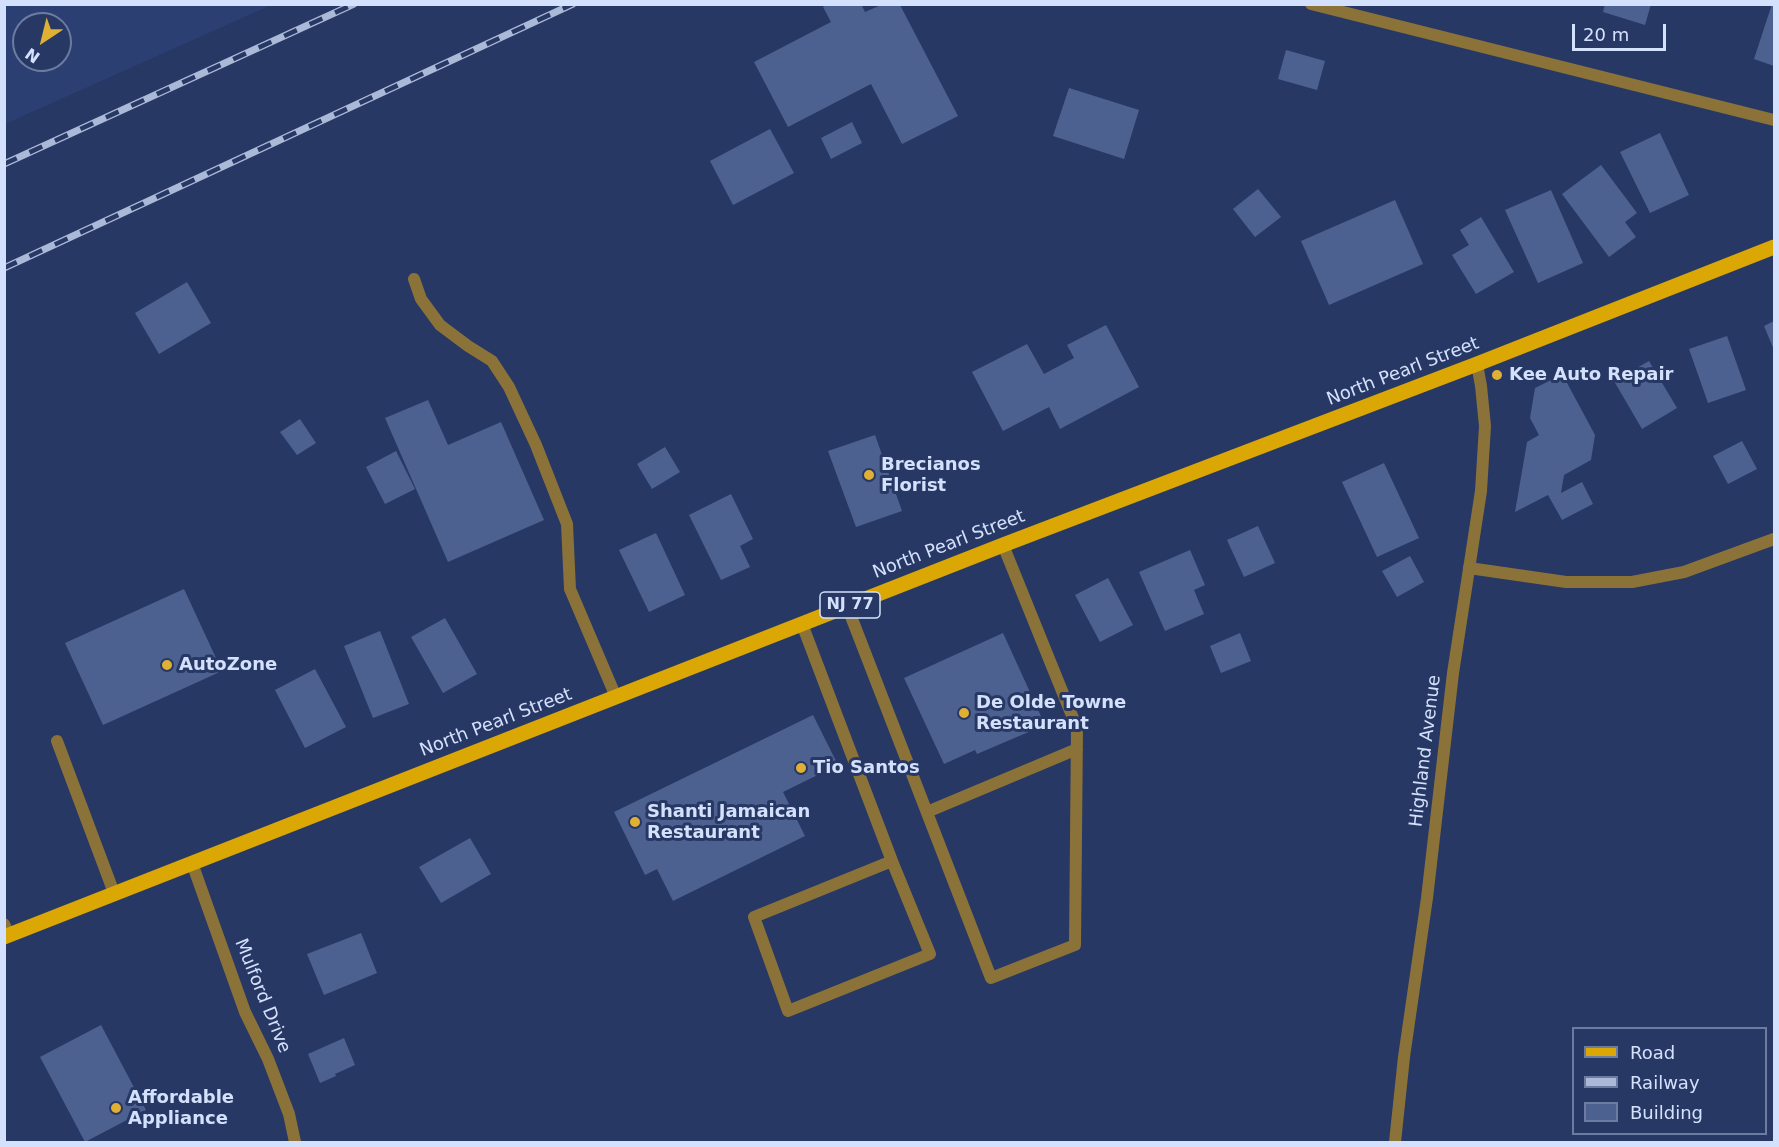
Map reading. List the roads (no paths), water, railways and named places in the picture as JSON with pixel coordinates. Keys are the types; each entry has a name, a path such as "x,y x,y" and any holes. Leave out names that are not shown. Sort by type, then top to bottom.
{"main road":[{"name":"North Pearl Street","path":"6,932 192,863 1003,545 1477,364 1774,247"}],"street":[{"path":"1311,4 1774,120"},
{"path":"414,279 421,299 440,325 492,361 509,387 536,445 567,524 570,589 616,697"},
{"name":"Highland Avenue","path":"1395,1143 1454,673 1481,491 1485,426 1477,364"},
{"path":"1469,568 1566,582 1632,582 1684,572 1774,539"},
{"path":"847,606 991,978 1075,945 1077,728 1003,545"},
{"path":"802,624 930,954 788,1011 754,917 892,861"},
{"path":"57,741 114,893"},
{"path":"927,812 1077,749"},
{"name":"Mulford Drive","path":"192,863 245,1012 268,1059 289,1114 294,1143"}],"railway":[{"path":"4,164 354,4"},
{"path":"4,268 573,4"}],"place":[{"name":"Kee Auto Repair","path":"1497,375"},
{"name":"Brecianos Florist","path":"869,475"},
{"name":"AutoZone","path":"167,665"},
{"name":"De Olde Towne Restaurant","path":"964,713"},
{"name":"Tio Santos","path":"801,768"},
{"name":"Shanti Jamaican Restaurant","path":"635,822"},
{"name":"Affordable Appliance","path":"116,1108"}]}
